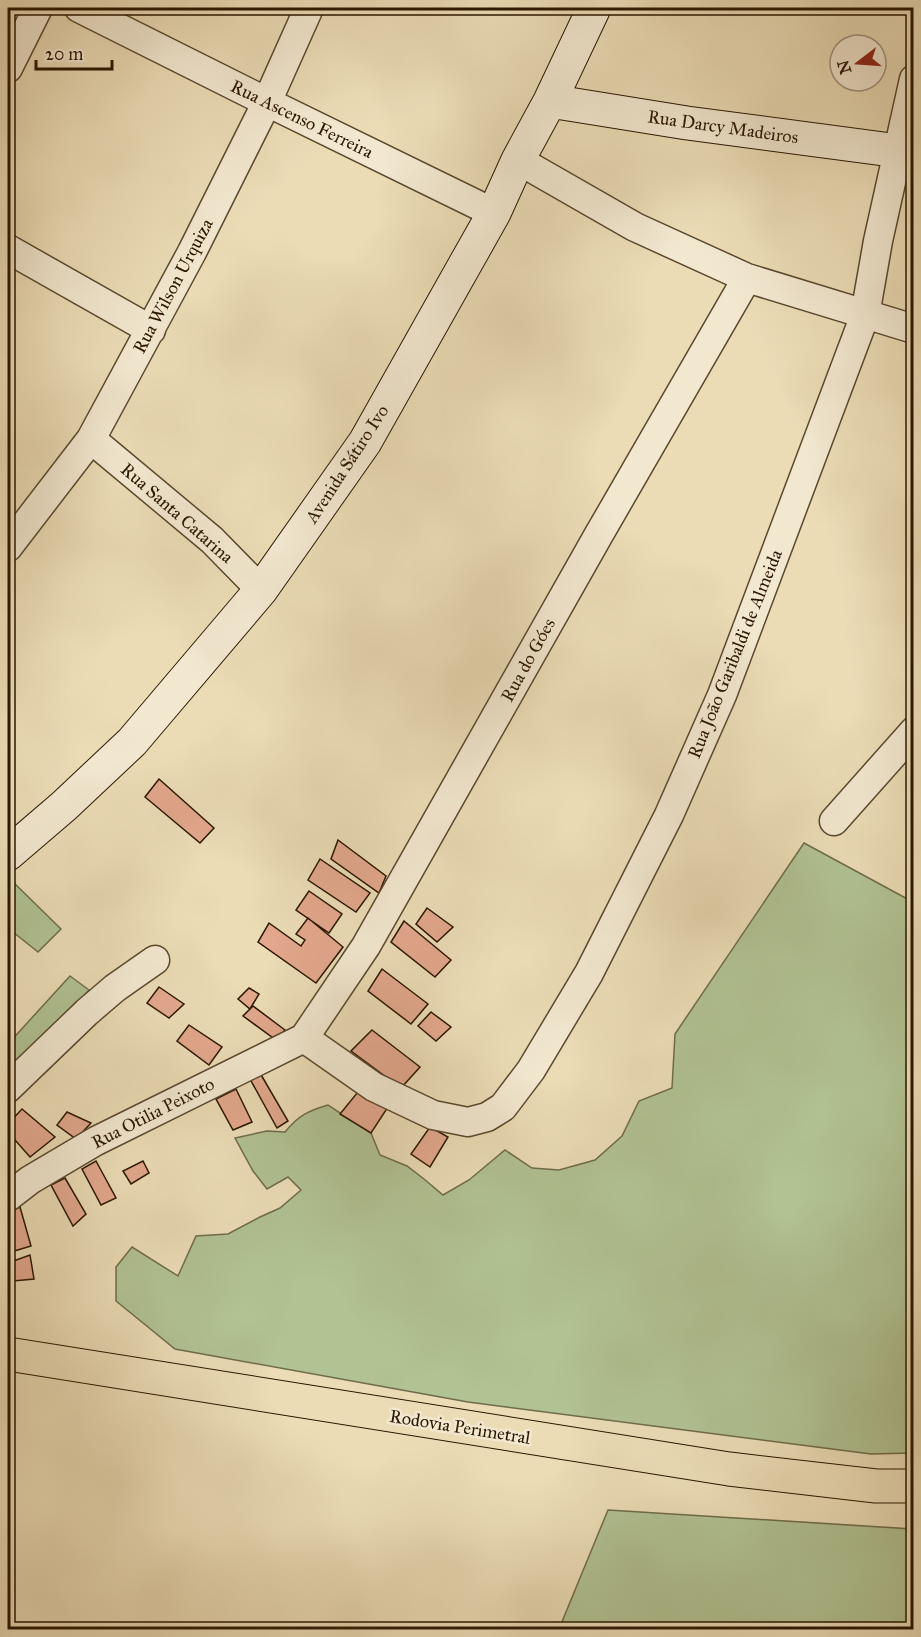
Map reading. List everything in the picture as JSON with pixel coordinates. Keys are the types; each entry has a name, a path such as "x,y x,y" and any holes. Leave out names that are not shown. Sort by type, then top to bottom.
{"main road":[{"name":"Avenida Sátiro Ivo","path":"8,854 64,806 132,742 261,590 365,442 494,213 594,8"},
{"name":"Rua Darcy Madeiros","path":"550,101 687,123 905,152"},
{"name":"Rodovia Perimetral","path":"8,1354 729,1469 876,1486 914,1486"}],"street":[{"path":"8,68 38,8"},
{"name":"Rua Ascenso Ferreira","path":"79,8 494,213"},
{"name":"Rua Wilson Urquiza","path":"8,547 91,439 151,330 267,102 309,8"},
{"name":"Rua João Garibaldi de Almeida","path":"303,1038 374,1087 433,1115 468,1122 487,1117 503,1107 531,1070 589,973 669,815 722,694 865,315 878,241 905,152 914,79"},
{"path":"518,160 635,227 747,278 914,329"},
{"path":"8,249 151,330"},
{"name":"Rua do Góes","path":"303,1038 366,946 604,525 747,278"},
{"name":"Rua Santa Catarina","path":"91,439 212,540 261,590"},
{"path":"834,821 914,731"},
{"path":"8,1088 87,1012 115,988 155,960"},
{"name":"Rua Otilia Peixoto","path":"8,1197 30,1180 96,1141 303,1038"}],"green space":[{"path":"804,843 913,902 913,1453 871,1454 468,1402 175,1349 116,1301 116,1267 132,1247 178,1276 196,1236 228,1234 280,1208 301,1190 288,1177 267,1189 253,1171 235,1138 267,1131 285,1132 304,1114 328,1105 371,1133 380,1155 407,1166 443,1195 469,1180 505,1150 532,1168 559,1170 595,1160 622,1136 639,1101 672,1088 675,1034"},
{"path":"13,882 61,929 38,952 8,928 8,887"},
{"path":"70,976 89,990 8,1078 8,1044"},
{"path":"608,1510 913,1529 913,1629 559,1629"}],"building":[{"path":"159,779 214,828 200,843 145,797"},
{"path":"338,840 386,876 379,893 331,859"},
{"path":"320,859 370,893 356,912 308,880"},
{"path":"309,891 342,914 329,933 296,910"},
{"path":"427,908 453,927 437,942 416,924"},
{"path":"308,918 343,947 316,983 258,942 269,923 301,946 305,940 296,934"},
{"path":"404,921 451,960 435,977 391,942"},
{"path":"382,969 428,1004 411,1024 368,991"},
{"path":"159,987 184,1004 169,1018 147,1003"},
{"path":"249,988 259,994 250,1009 238,999"},
{"path":"253,1006 285,1030 276,1040 243,1016"},
{"path":"431,1012 451,1027 436,1041 418,1026"},
{"path":"189,1025 222,1047 209,1065 177,1041"},
{"path":"372,1030 420,1067 401,1088 351,1051"},
{"path":"260,1073 288,1121 277,1128 250,1079"},
{"path":"362,1087 388,1107 371,1133 340,1114"},
{"path":"236,1089 252,1122 233,1130 216,1099"},
{"path":"22,1109 55,1137 30,1157 8,1132 8,1124"},
{"path":"67,1112 91,1123 76,1139 57,1125"},
{"path":"430,1127 448,1137 430,1167 411,1154"},
{"path":"96,1161 116,1198 101,1205 82,1169"},
{"path":"143,1161 149,1173 131,1184 123,1171"},
{"path":"65,1178 86,1214 73,1226 51,1185"},
{"path":"20,1207 31,1246 11,1252 8,1238 8,1212"},
{"path":"30,1255 34,1279 13,1281 8,1263"}]}
